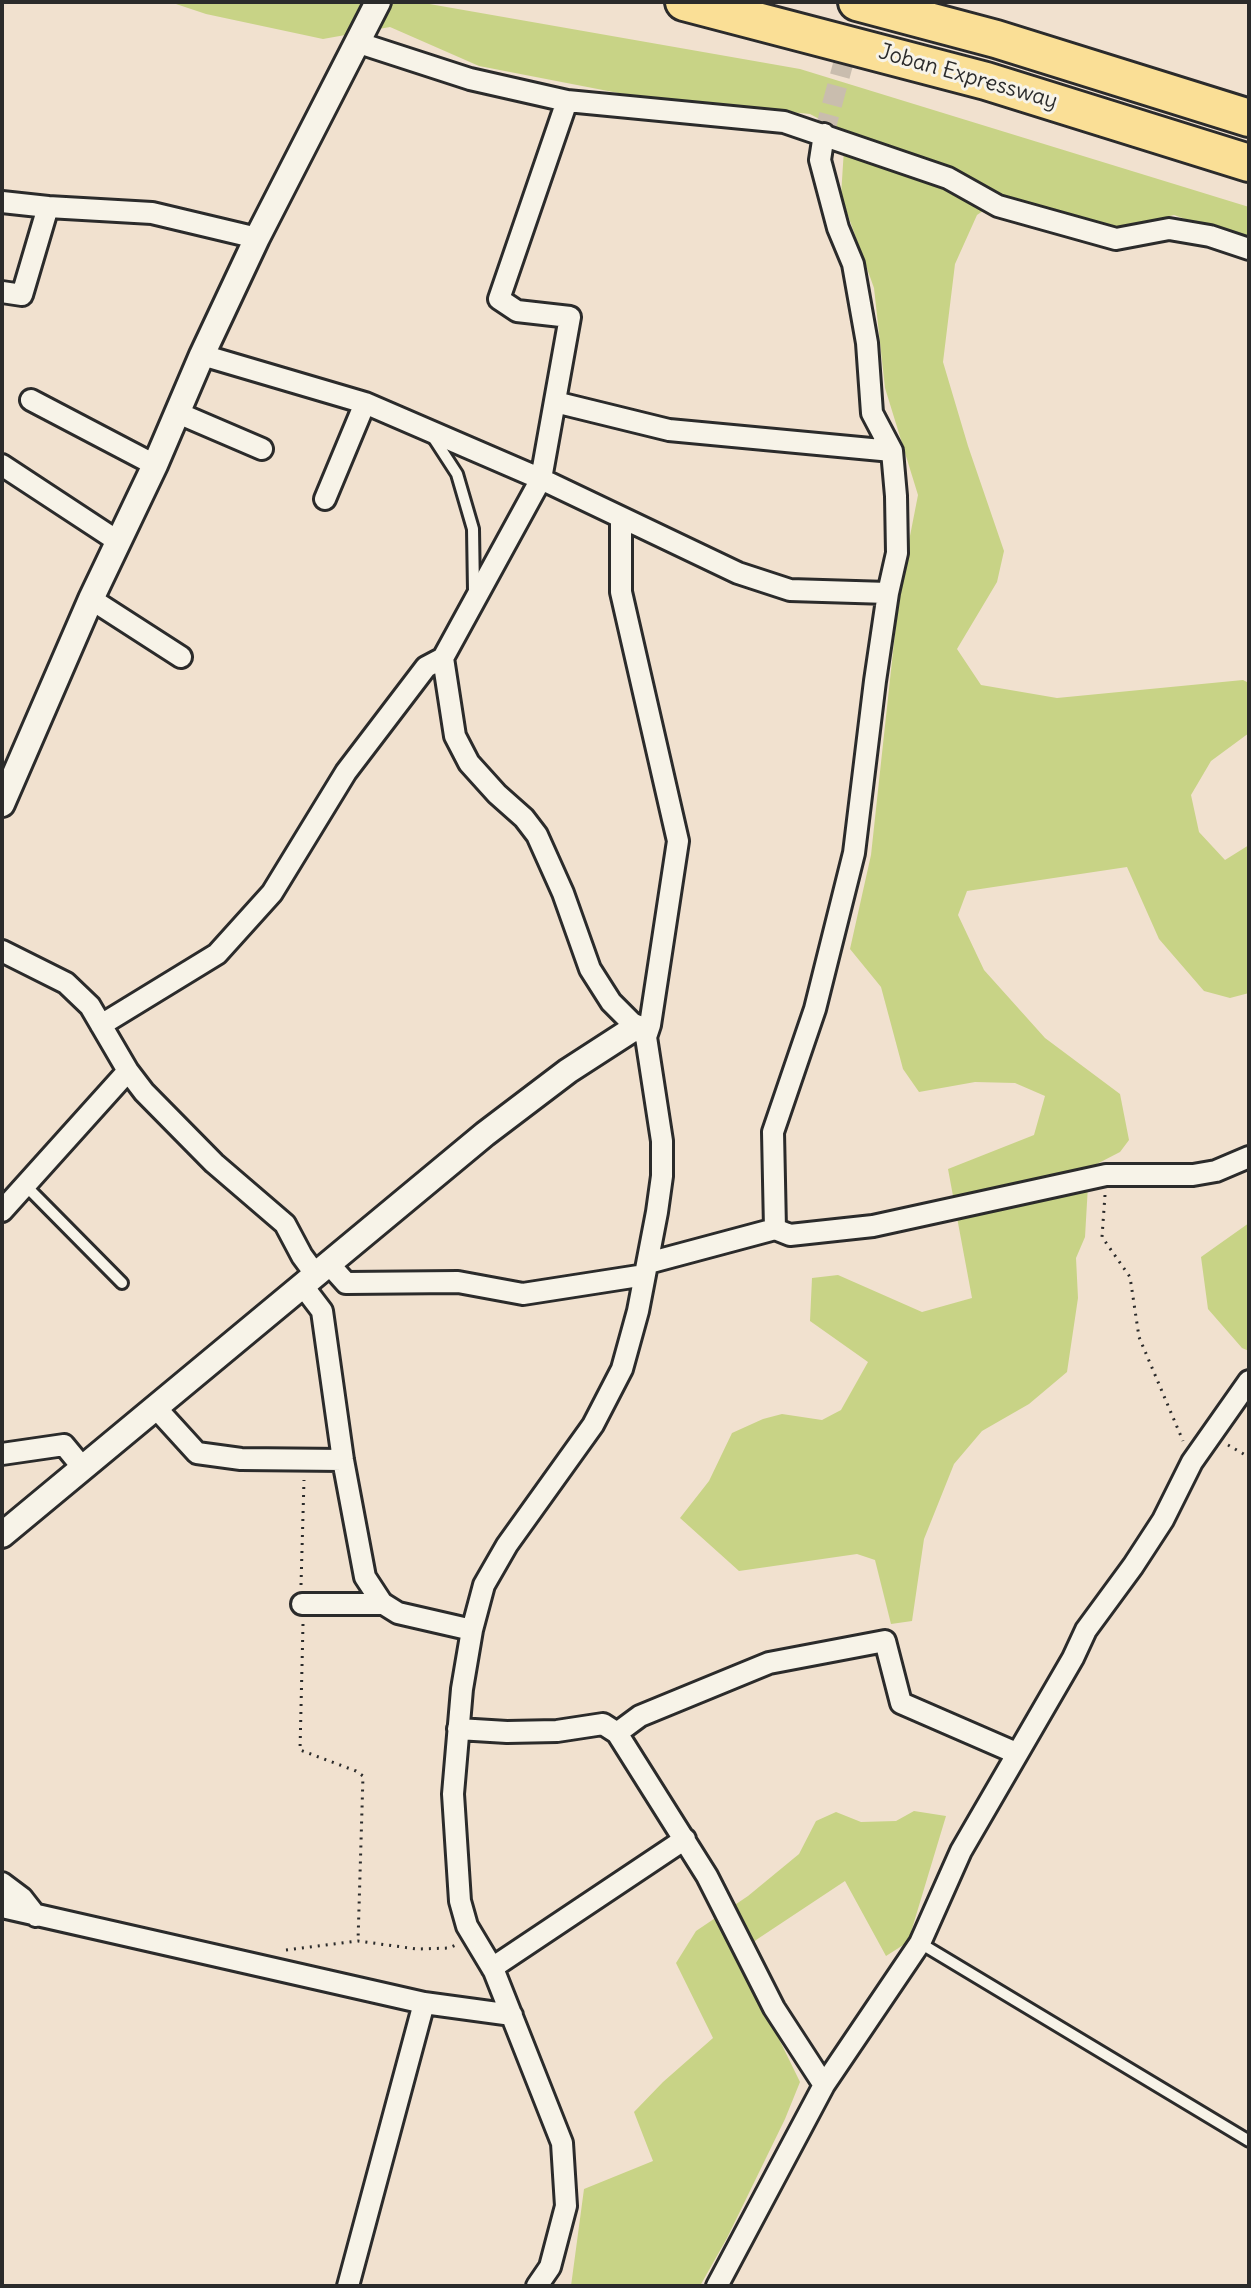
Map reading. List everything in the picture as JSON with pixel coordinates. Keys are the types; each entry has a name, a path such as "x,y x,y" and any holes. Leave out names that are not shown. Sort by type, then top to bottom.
{"highway":[{"name":"Joban Expressway","path":"684,2 986,81 1249,163"},
{"name":"Joban Expressway","path":"857,2 996,39 1249,118"}],"street":[{"path":"2,804 202,355 257,238 378,2"},
{"path":"356,42 470,79 567,101 784,122 948,178 998,206 1116,239 1169,229 1210,236 1249,249"},
{"path":"101,1025 217,954 272,893 346,772 426,667 443,658 541,479 570,317 517,311 499,299 567,101"},
{"path":"775,1229 773,1132 815,1009 854,853 888,593 897,553 892,451 872,413 867,343 853,264 838,228 820,160 824,134"},
{"path":"2,202 152,213 257,238"},
{"path":"2,292 22,295 48,207"},
{"path":"202,355 365,403 541,479 738,573 790,590 888,593"},
{"path":"31,400 155,465"},
{"path":"555,402 669,430 892,451"},
{"path":"325,499 365,403"},
{"path":"178,413 262,449"},
{"path":"2,465 119,542"},
{"path":"2,1535 538,1093 650,1025 678,841 621,592 621,519"},
{"path":"91,599 181,657"},
{"path":"443,658 455,736 469,763 537,835 563,893 590,969 611,1002 641,1032 662,1141 660,1188 646,1269 622,1369 593,1425 507,1545 484,1585 472,1630 458,1729 453,1794 460,1901 467,1926 492,1968 512,2015 562,2143 566,2206 551,2277 537,2286"},
{"path":"2,951 66,983 90,1006 144,1092 214,1163 285,1224 316,1275 343,1460 365,1577 384,1604 398,1613 472,1630"},
{"path":"2,1211 128,1071"},
{"path":"316,1275 346,1283 458,1282 523,1294 646,1269 775,1229 790,1235 873,1226 1106,1175 1193,1175 1216,1171 1249,1157"},
{"path":"717,2286 824,2085 920,1943 961,1851 1073,1658 1086,1630 1133,1566 1163,1520 1192,1462 1249,1381"},
{"path":"156,1408 197,1453 241,1459 343,1460"},
{"path":"2,1454 64,1445 83,1468"},
{"path":"302,1604 384,1604"},
{"path":"617,1733 640,1716 769,1663 885,1641 901,1703 1016,1753"},
{"path":"458,1729 557,1731 603,1724 617,1733 685,1839 737,1931 774,2008 824,2085"},
{"path":"492,1968 685,1839"},
{"path":"2,1883 22,1898 36,1916"},
{"path":"2,1907 424,2003 512,2015"},
{"path":"348,2286 424,2003"}],"lane":[{"path":"430,431 457,474 473,529 474,604"},
{"path":"26,1186 122,1283"},
{"path":"920,1943 1249,2141"}],"path":[{"path":"1106,1175 1102,1237 1130,1277 1139,1337 1192,1462"},
{"path":"1211,1434 1249,1457"},
{"path":"304,1460 300,1750 363,1776 358,1941"},
{"path":"286,1950 358,1941 417,1949 449,1948 475,1938"}],"green space":[{"path":"170,2 418,2 800,69 1249,207 1249,242 1174,215 1111,230 1000,199 977,215 955,264 943,362 1004,551 997,582 957,649 981,685 1057,698 1243,680 1249,683 1249,733 1211,761 1191,795 1199,832 1225,860 1249,845 1249,993 1230,998 1204,991 1159,939 1127,867 967,891 958,915 984,970 1045,1038 1120,1094 1129,1140 1120,1152 1089,1168 1085,1237 1076,1258 1078,1298 1067,1372 1029,1404 982,1431 954,1464 924,1539 912,1621 891,1624 875,1560 857,1554 739,1571 680,1518 709,1481 732,1433 782,1414 822,1420 841,1410 868,1362 810,1321 812,1278 838,1275 922,1312 972,1298 948,1169 1034,1135 1045,1096 1015,1083 975,1082 919,1092 903,1069 881,987 850,949 871,855 900,587 918,495 885,388 874,288 841,196 845,133 810,114 639,97 479,66 390,27 323,39 206,14"},
{"path":"1249,1223 1249,1351 1242,1348 1208,1309 1201,1257"},
{"path":"914,1811 946,1816 908,1942 886,1956 845,1881 756,1940 740,1959 800,2082 727,2238 700,2286 571,2286 584,2189 653,2161 634,2112 713,2038 676,1963 696,1931 748,1896 799,1854 816,1821 836,1812 861,1822 896,1821"}],"tunnel":[{"path":"824,134 860,2"}]}
